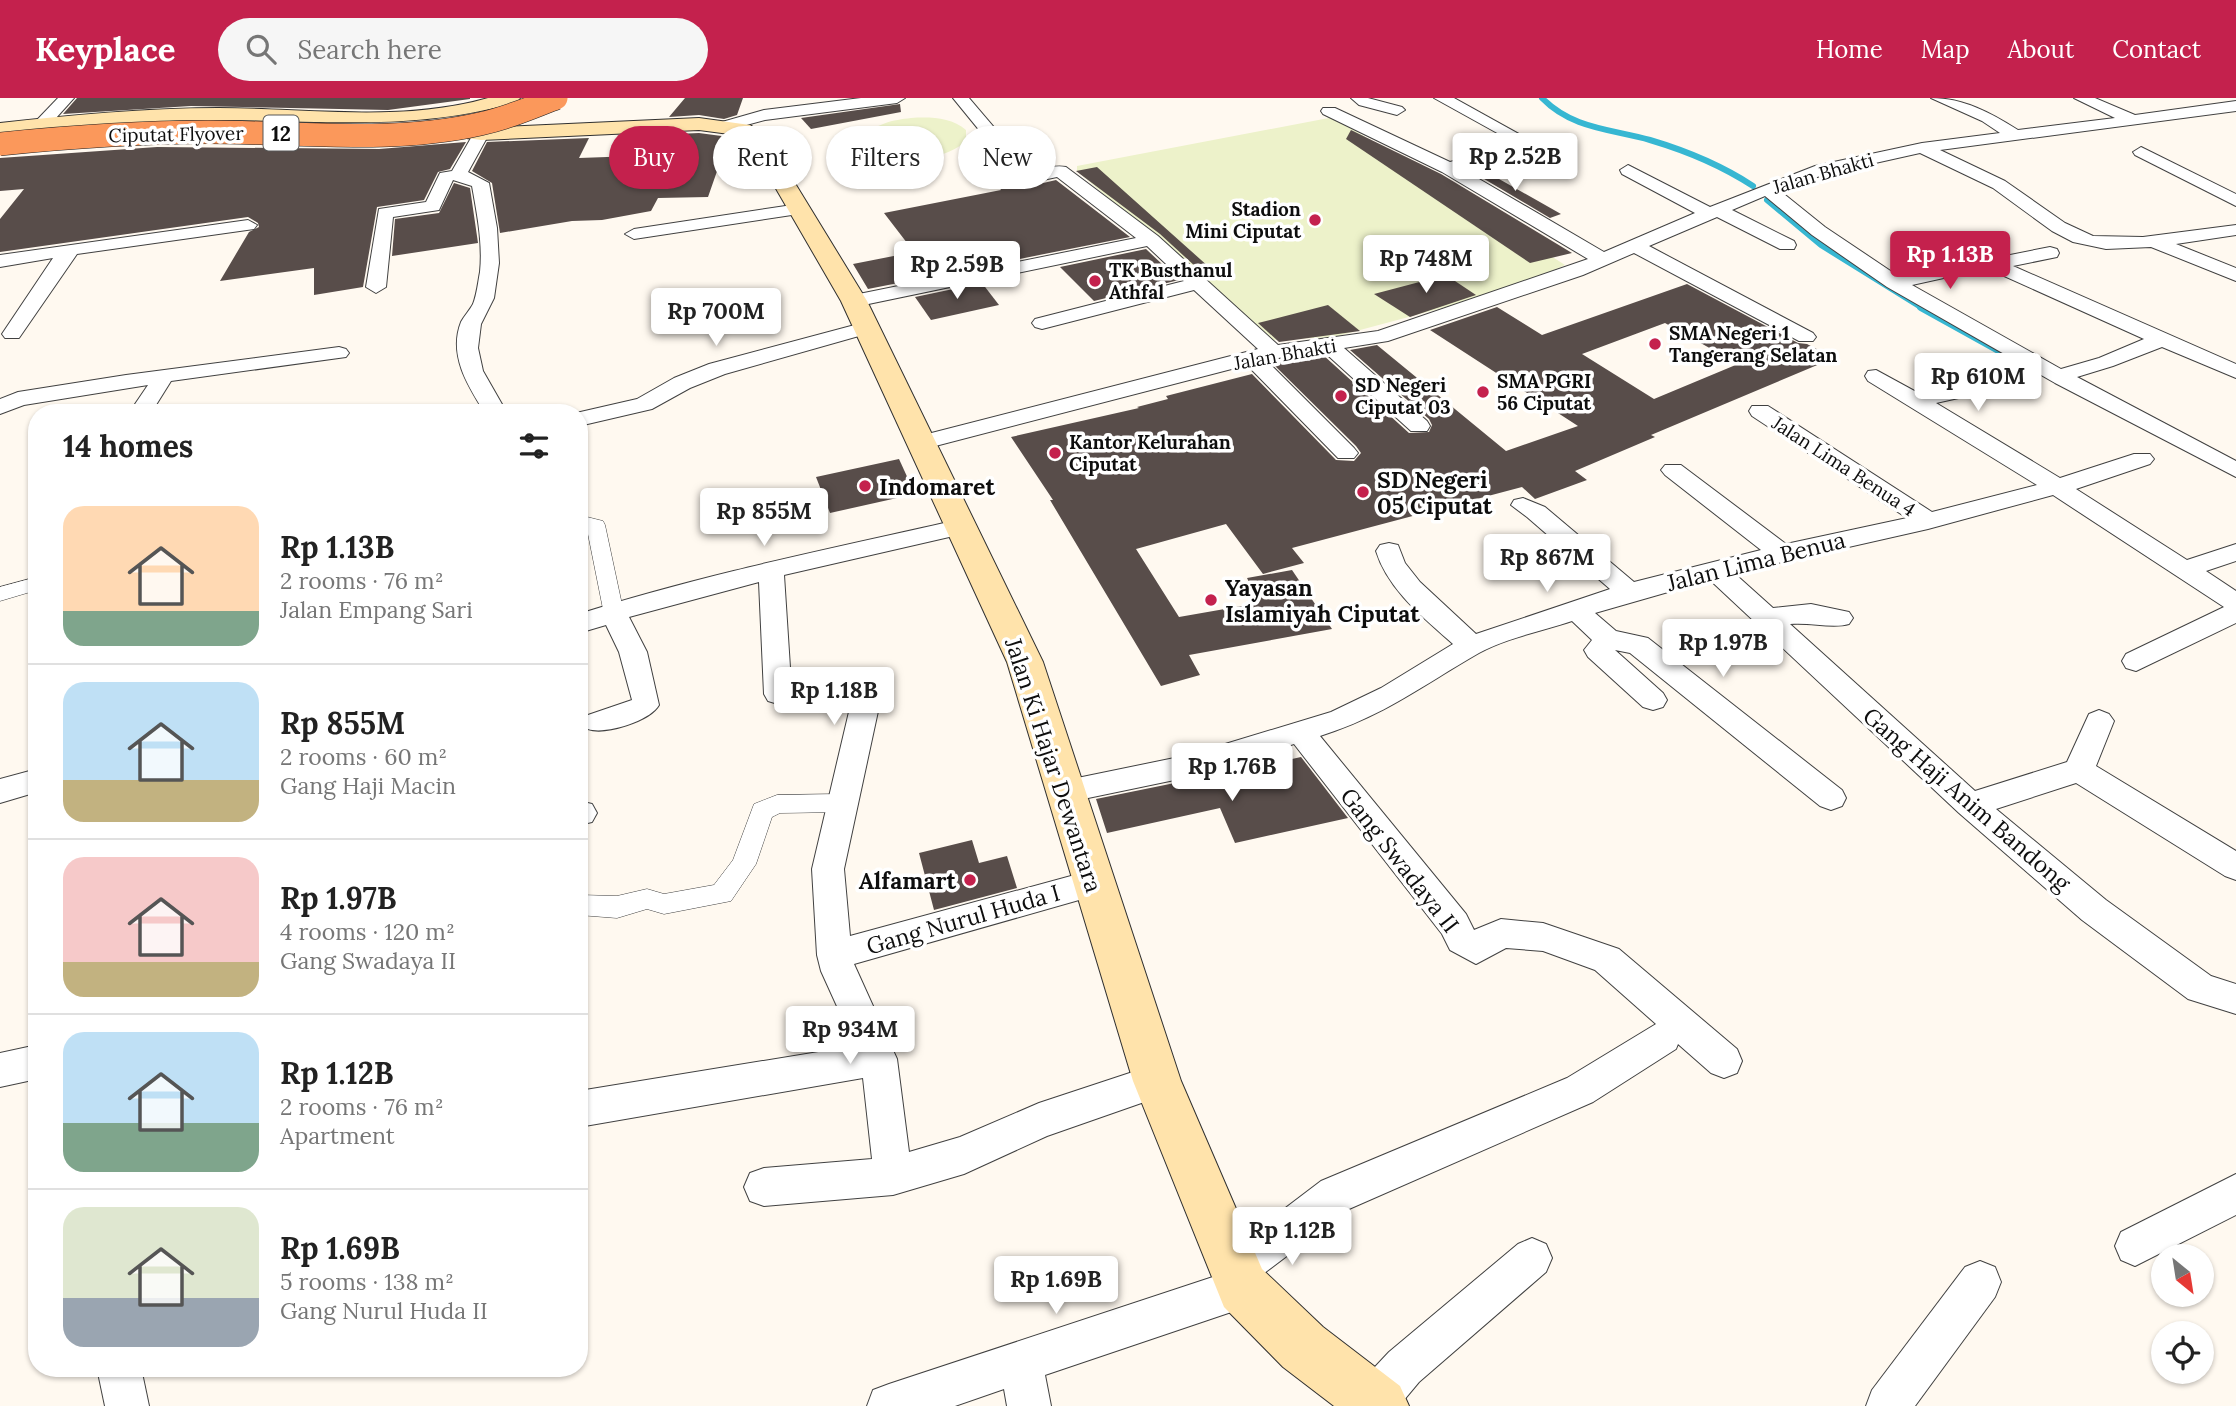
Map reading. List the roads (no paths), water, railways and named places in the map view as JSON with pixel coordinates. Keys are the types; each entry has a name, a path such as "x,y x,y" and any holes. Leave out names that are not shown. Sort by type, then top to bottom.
{"highway":[{"name":"Ciputat Flyover","path":"0,135 153,123 382,124 445,120 487,112 527,98"},
{"name":"Ciputat Flyover","path":"0,144 129,134 233,132 377,135 448,130 563,102"}],"main road":[{"path":"0,150 43,135 76,132 78,128 74,124 65,123 215,114 391,116 448,113 503,100"},
{"path":"0,129 122,141 202,137 375,138 460,132 511,121 563,102"},
{"name":"Jalan Ki Hajar Dewantara","path":"594,110 658,117 677,124"},
{"path":"122,141 113,140 108,133 118,124 140,117"},
{"name":"Jalan Ki Hajar Dewantara","path":"460,132 481,134 645,128 677,124 728,125 743,129 764,143 860,315 1025,662 1157,1081 1236,1271 1303,1347 1377,1404"}],"street":[{"path":"43,135 66,98"},
{"path":"728,125 764,115 897,98"},
{"path":"961,98 1021,170 1038,176 1060,171 1151,240 1273,352"},
{"path":"1443,98 1530,144 1448,168"},
{"path":"1939,98 1988,118 2014,135"},
{"path":"2082,98 2129,119"},
{"path":"1397,110 1362,100 1329,111 1448,168 1604,260"},
{"name":"Jalan Bhakti","path":"920,443 1251,357 1371,339 1411,328 1604,260 1769,188 1821,170 1922,148 2236,106"},
{"path":"458,174 481,134"},
{"path":"1922,148 2007,189 2074,235 2089,241 2102,243 2150,240 2236,230"},
{"path":"2141,152 2236,201"},
{"path":"1628,170 1787,246"},
{"path":"376,287 385,214 433,205 446,177 458,174 480,183 487,223 489,271 483,303 471,324 468,345 469,363 476,382 490,404"},
{"path":"1769,188 1774,196 1820,235 1894,283 2059,376 2236,470"},
{"path":"634,234 799,209"},
{"path":"0,261 248,225"},
{"path":"588,417 644,404 682,383 860,315 1151,240"},
{"path":"2150,240 2236,275"},
{"path":"1635,246 1806,337"},
{"path":"12,334 66,253 72,249"},
{"path":"1894,283 2050,253"},
{"path":"1990,265 2008,269 2236,372"},
{"path":"1042,323 1198,283"},
{"path":"2111,316 2138,308"},
{"path":"2059,376 2106,362 2162,339"},
{"path":"1329,346 1419,426"},
{"path":"0,407 18,400 164,376 339,353"},
{"path":"1251,357 1346,453"},
{"path":"146,404 164,376"},
{"path":"1876,376 2057,487 2236,603"},
{"path":"1916,401 2000,382"},
{"name":"Jalan Lima Benua 4","path":"1760,411 1928,522"},
{"name":"Jalan Lima Benua","path":"1064,791 1189,766 1341,719 1391,695 1472,645 1629,592 1716,572 1781,553 1928,522 2057,487 2142,459"},
{"path":"1673,470 1781,553"},
{"path":"1523,505 1536,512 1629,592"},
{"path":"588,523 596,525 614,614 633,652 646,700 645,705 638,710 598,722"},
{"path":"588,621 637,605 771,570 962,527"},
{"path":"1389,551 1395,568 1431,610 1472,645"},
{"path":"2184,570 2236,552"},
{"path":"771,570 778,695 869,688 828,869 834,955 838,971 879,1059 893,1176"},
{"name":"Gang Haji Anim Bandong","path":"1716,572 1970,805 2094,910 2200,988 2236,999"},
{"path":"0,594 28,586"},
{"path":"1576,610 1608,639 1638,645 1832,798"},
{"path":"2136,662 2236,612"},
{"path":"1766,618 1811,613 1840,618"},
{"path":"1608,639 1598,650 1653,700"},
{"path":"2079,770 2099,721"},
{"name":"Gang Swadaya II","path":"1300,733 1454,924 1462,940 1476,949 1500,933 1543,937 1606,959 1724,1061"},
{"path":"1970,805 2079,770 2236,867"},
{"path":"0,791 28,783"},
{"path":"588,905 617,907 647,900 664,904 722,894 744,864 762,811 777,804 843,803"},
{"name":"Gang Nurul Huda I","path":"834,955 978,912 1093,883"},
{"path":"906,1403 1021,1361 1236,1271 1335,1195 1523,1117 1580,1090 1663,1038"},
{"path":"588,1108 879,1059"},
{"path":"0,1070 28,1064"},
{"path":"764,1187 893,1176 964,1155 1039,1121 1157,1081"},
{"path":"2135,1246 2236,1194"},
{"path":"1377,1404 1404,1367 1532,1258"},
{"path":"1888,1406 1980,1282"},
{"path":"1021,1361 1029,1406"},
{"path":"121,1377 127,1406"}],"waterway":[{"path":"1542,98 1579,122 1677,149 1716,165 1753,186"},
{"path":"1767,200 1821,245 1924,309"},
{"path":"1921,307 2038,372"}],"place":[{"name":"Stadion Mini Ciputat","path":"1315,220"},
{"name":"TK Busthanul Athfal","path":"1095,281"},
{"name":"SMA Negeri 1 Tangerang Selatan","path":"1655,344"},
{"name":"SMA PGRI 56 Ciputat","path":"1483,392"},
{"name":"SD Negeri Ciputat 03","path":"1341,396"},
{"name":"Kantor Kelurahan Ciputat","path":"1055,453"},
{"name":"Indomaret","path":"865,486"},
{"name":"SD Negeri 05 Ciputat","path":"1363,492"},
{"name":"Yayasan Islamiyah Ciputat","path":"1211,600"},
{"name":"Alfamart","path":"970,880"}]}
